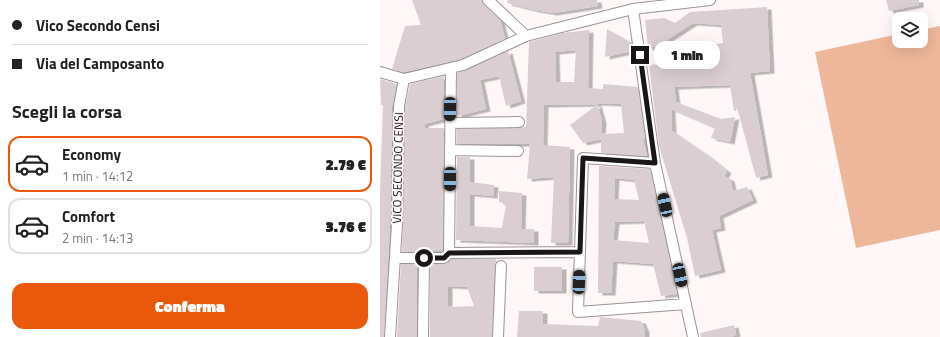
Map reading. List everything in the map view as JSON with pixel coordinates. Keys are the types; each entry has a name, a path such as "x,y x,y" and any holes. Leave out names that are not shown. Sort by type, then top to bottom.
{"street":[{"path":"488,0 526,36"},
{"path":"380,72 404,79 463,65 526,36 633,9 710,0"},
{"path":"633,9 655,163 693,337"},
{"path":"395,258 444,258 449,253 451,68"},
{"name":"VICO SECONDO CENSI","path":"390,337 395,258 399,106 404,79"},
{"path":"450,123 519,122"},
{"path":"450,150 518,151"},
{"path":"655,163 583,158 578,312 686,304"},
{"path":"449,253 580,252"},
{"path":"423,337 424,258"},
{"path":"498,337 501,266"}],"shaded area":[{"path":"940,26 940,230 856,248 815,52 892,36 892,48 928,48 928,29"}],"building":[{"path":"412,0 482,0 484,5 500,20 505,39 461,59 404,72 392,69 405,26 421,25"},
{"path":"508,0 597,0 598,6 553,13 507,3"},
{"path":"886,0 919,0 919,5 889,11"},
{"path":"767,7 770,71 750,73 768,175 756,178 737,107 736,111 734,111 730,85 674,87 676,102 721,119 735,117 730,142 711,138 715,128 671,109 672,131 727,171 724,176 730,179 733,191 747,187 753,200 719,216 721,228 712,230 721,270 695,276 687,238 659,146 649,65 692,62 702,58 702,46 723,43 721,25 693,23 659,45 648,48 645,20 664,18 675,23 690,12"},
{"path":"607,29 628,41 632,51 605,57"},
{"path":"589,30 588,88 603,89 603,84 638,87 645,139 643,139 647,156 601,153 601,139 583,143 570,125 597,104 544,105 543,145 570,147 568,243 551,243 554,177 527,179 530,144 457,144 457,129 526,127 529,42 563,33","holes":["576,50 574,82 556,82 555,52","597,103 621,104 624,133 601,134 602,121"]},
{"path":"508,51 521,101 506,106 499,76 480,80 486,109 457,116 457,73"},
{"path":"444,76 444,119 424,124 425,128 444,128 443,250 402,252 405,107 410,84"},
{"path":"380,79 397,84 392,106 390,224 384,337 380,337 380,191 383,105 381,105"},
{"path":"457,157 470,157 470,182 494,185 493,196 470,194 470,226 502,228 506,204 499,202 499,191 522,193 521,229 534,229 534,243 456,240"},
{"path":"599,166 650,169 677,294 661,296 653,264 613,261 611,293 598,293","holes":["615,178 634,180 639,200 614,199","644,221 649,243 613,240 615,222"]},
{"path":"452,259 496,259 492,337 430,337 430,264 446,264","holes":["448,286 467,287 474,306 448,307"]},
{"path":"401,264 417,264 417,337 397,337"},
{"path":"534,267 562,267 562,291 534,291"},
{"path":"519,311 543,311 543,324 598,326 600,317 641,321 645,330 645,337 517,337"},
{"path":"734,325 736,334 732,337 701,337 700,333"}],"route":[{"path":"424,258 444,258 449,253 580,252 583,158 655,163 640,55"}]}
